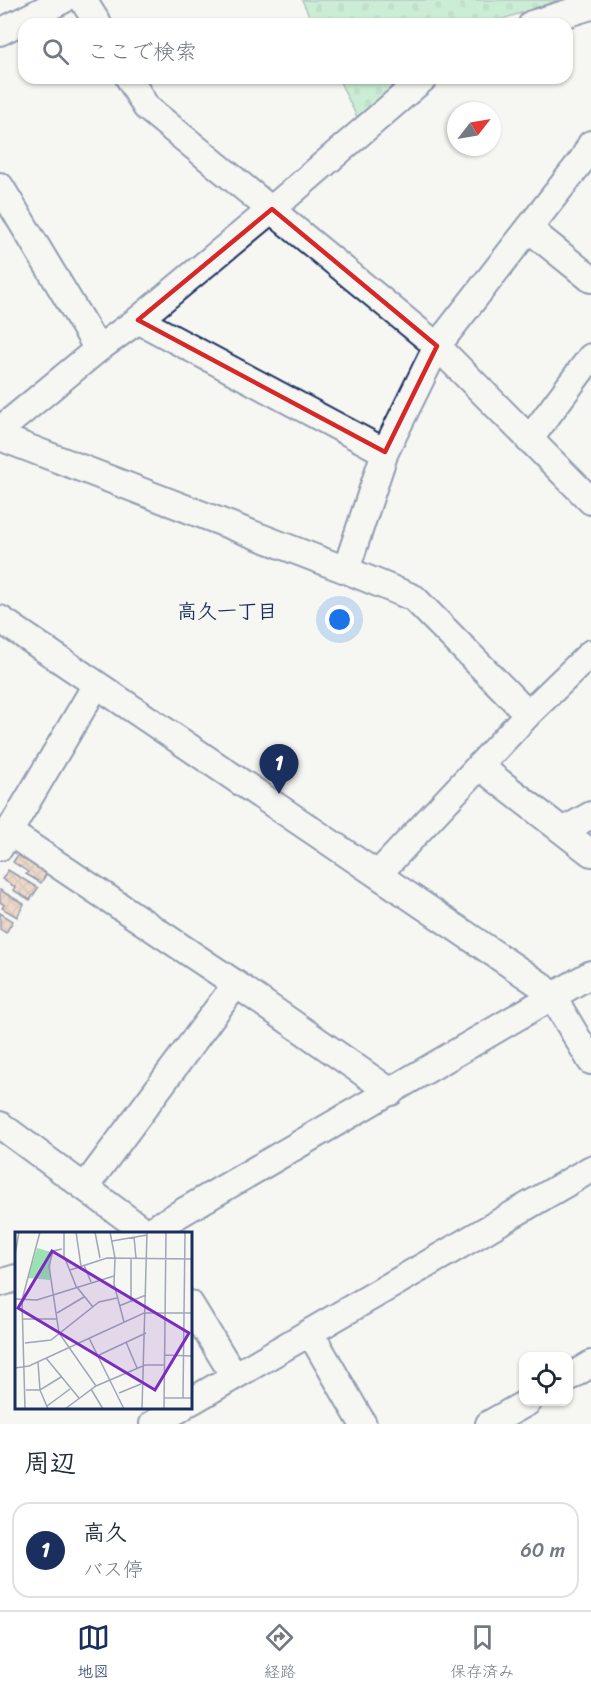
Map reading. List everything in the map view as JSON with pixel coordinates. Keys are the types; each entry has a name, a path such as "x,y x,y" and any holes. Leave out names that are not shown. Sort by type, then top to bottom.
{"street":[{"path":"28,18 63,0"},
{"path":"83,0 94,18"},
{"path":"552,18 591,6"},
{"path":"0,32 18,23"},
{"path":"133,84 146,107 437,346 591,501"},
{"path":"0,430 272,209 417,84"},
{"path":"346,570 385,452 437,346 583,159 591,144"},
{"path":"0,186 98,349"},
{"path":"529,229 591,279"},
{"path":"138,320 385,452"},
{"path":"529,440 591,357"},
{"path":"0,437 414,598 528,714"},
{"path":"0,619 542,986 553,997 591,1061"},
{"path":"378,874 528,714 591,653"},
{"path":"96,685 4,840 236,984 391,1092"},
{"path":"479,766 591,853"},
{"path":"563,831 591,815"},
{"path":"149,1232 591,974"},
{"path":"86,1187 236,984"},
{"path":"0,1125 146,1232"},
{"path":"192,1401 591,1170"},
{"path":"0,1284 15,1278"},
{"path":"192,1307 234,1376"},
{"path":"311,1334 363,1424"},
{"path":"573,1375 591,1364"},
{"path":"489,1424 520,1406"},
{"path":"153,1424 178,1409"}],"highlighted area":[{"path":"272,209 437,346 385,452 138,320"}],"green space":[{"path":"302,0 559,0 506,18 310,18"},
{"path":"341,84 397,84 357,117"}],"building":[{"path":"19,853 48,871 41,883 26,874 28,872 13,862"},
{"path":"8,870 38,888 30,900 13,890 15,887 2,879"},
{"path":"0,890 24,904 17,917 2,908 4,905 0,902"},
{"path":"0,913 13,921 6,933 0,929"}],"place":[{"name":"高久","path":"279,794"}],"district":[{"name":"高久一丁目","path":"227,611"}]}
